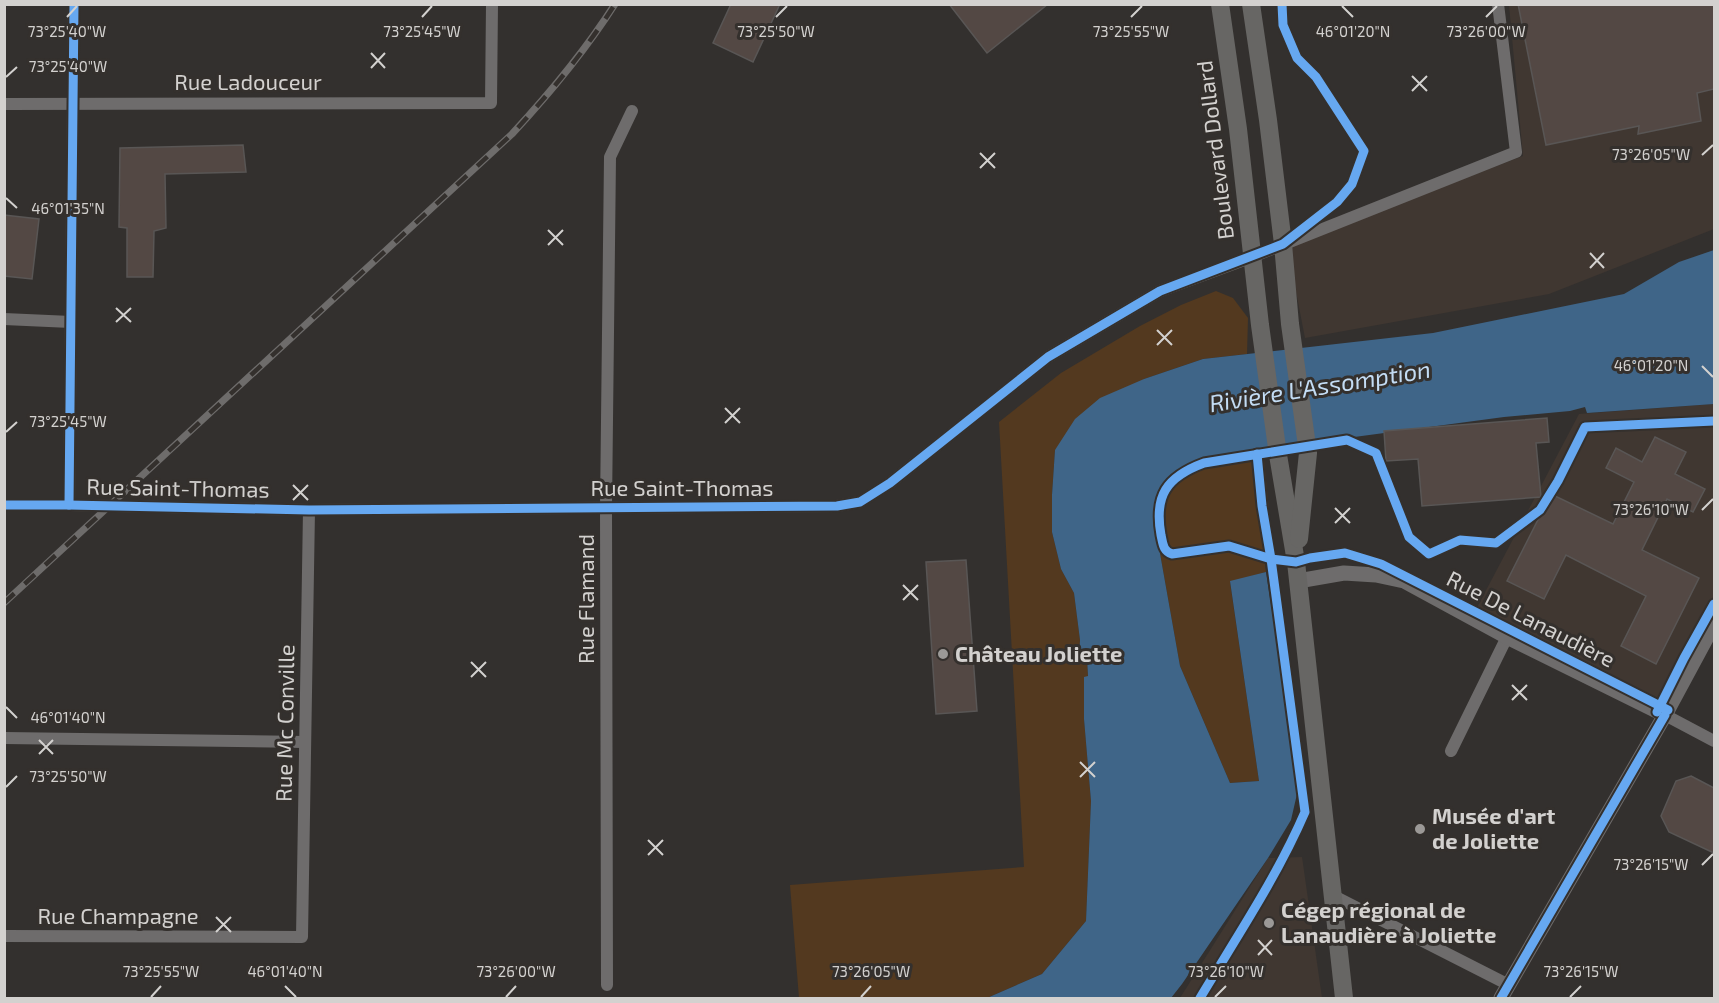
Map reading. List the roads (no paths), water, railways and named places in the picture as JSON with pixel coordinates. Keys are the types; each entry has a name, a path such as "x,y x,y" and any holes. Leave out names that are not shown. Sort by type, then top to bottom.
{"main road":[{"name":"Boulevard Dollard","path":"1220,4 1238,129 1260,326 1296,562"},
{"path":"1251,4 1268,120 1290,324 1308,453 1296,562 1344,999"}],"street":[{"path":"69,505 74,4"},
{"name":"Rue Ladouceur","path":"4,104 491,103 492,4"},
{"name":"Rue Saint-Thomas","path":"4,505 309,510 837,506 860,501 890,483 1048,357 1160,291 1516,152 1498,4"},
{"name":"Rue Flamand","path":"607,984 606,508 610,157 632,111"},
{"path":"4,319 71,322"},
{"name":"Rue Mc Conville","path":"302,937 309,510"},
{"name":"Rue De Lanaudière","path":"1298,582 1344,573 1361,573 1404,581 1507,637 1714,741"},
{"path":"1332,895 1505,992 1665,715 1714,624"},
{"path":"1451,752 1507,637"},
{"path":"4,738 305,742"},
{"name":"Rue Champagne","path":"4,936 302,937"}],"water":[{"name":"Rivière L'Assomption","path":"1714,250 1714,404 1587,413 1585,407 1570,411 1504,417 1250,451 1192,462 1171,477 1158,497 1153,514 1180,666 1230,783 1259,781 1230,581 1266,572 1296,767 1297,794 1291,820 1268,858 1171,998 987,998 1042,974 1086,921 1091,801 1084,719 1084,677 1088,676 1087,657 1079,656 1080,640 1074,593 1061,569 1052,532 1055,450 1075,419 1100,398 1144,379 1203,359 1433,333 1624,294 1679,262"}],"railway":[{"path":"4,603 512,134 566,71 615,4"}],"place":[{"name":"Château Joliette","path":"943,654"},
{"name":"Musée d'art de Joliette","path":"1420,829"},
{"name":"Cégep régional de Lanaudière à Joliette","path":"1269,923"}]}
